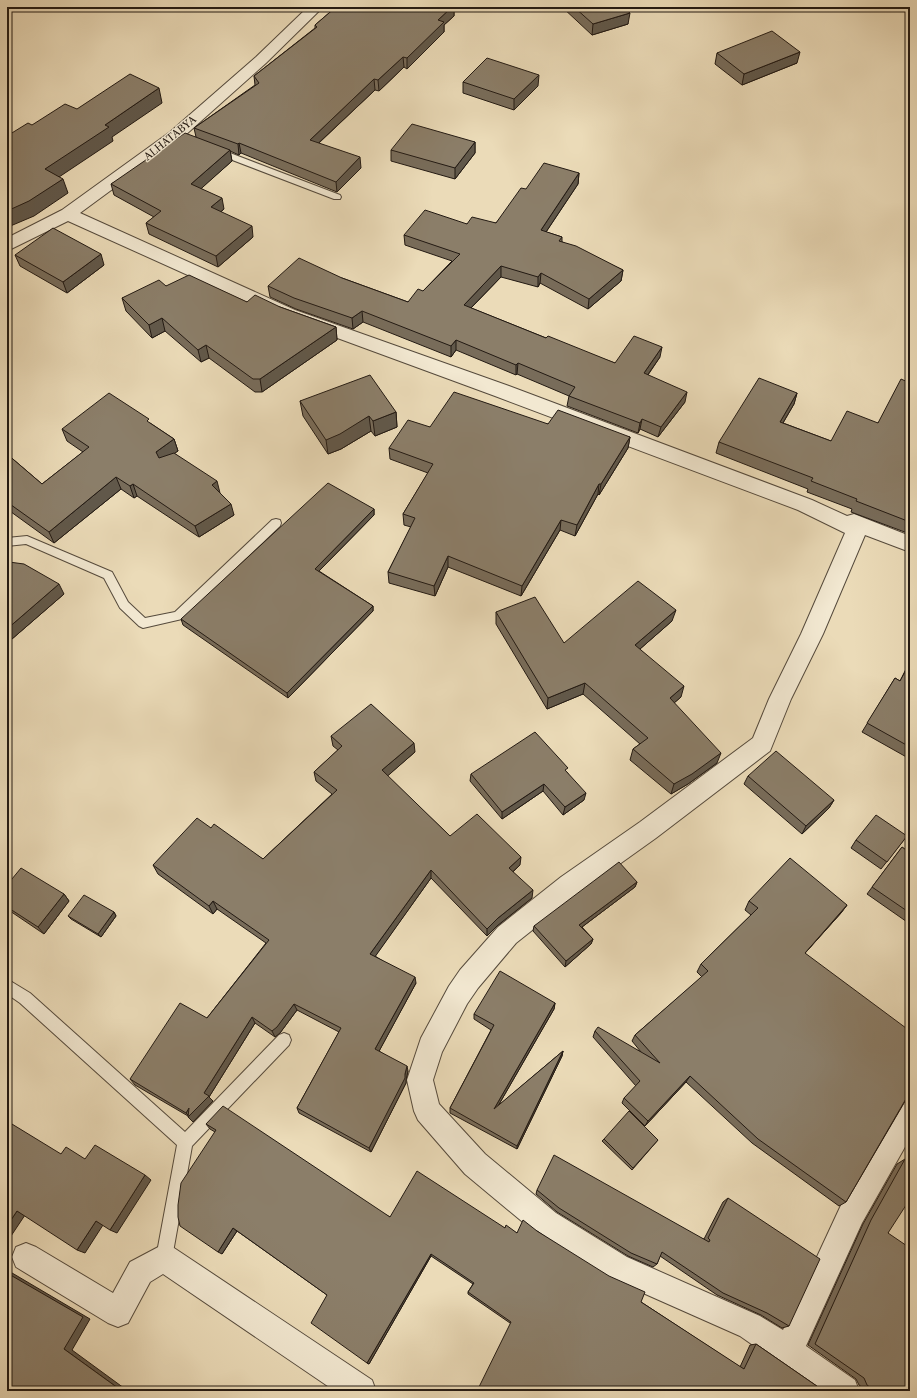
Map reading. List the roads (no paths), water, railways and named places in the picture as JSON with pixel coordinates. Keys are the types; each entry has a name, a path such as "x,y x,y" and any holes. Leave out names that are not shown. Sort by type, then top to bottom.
{"street":[{"name":"ALHATABYA","path":"7,245 68,214 179,136 316,7"},
{"path":"68,214 288,314 509,394 805,505 857,530"},
{"path":"844,1391 750,1326 617,1267 546,1224 475,1164 427,1111 420,1080 430,1047 458,995 469,979 508,935 570,885 648,830 762,744 780,699 812,634 857,530 854,522 910,544"},
{"path":"788,1351 852,1213 910,1112"},
{"path":"26,1256 118,1313 140,1272 164,1258 361,1391"}],"lane":[{"path":"211,149 337,197"},
{"path":"7,542 27,540 108,575 124,605 143,623 178,616 276,523"},
{"path":"7,986 25,998 185,1142"},
{"path":"164,1258 185,1142 284,1040"}]}
